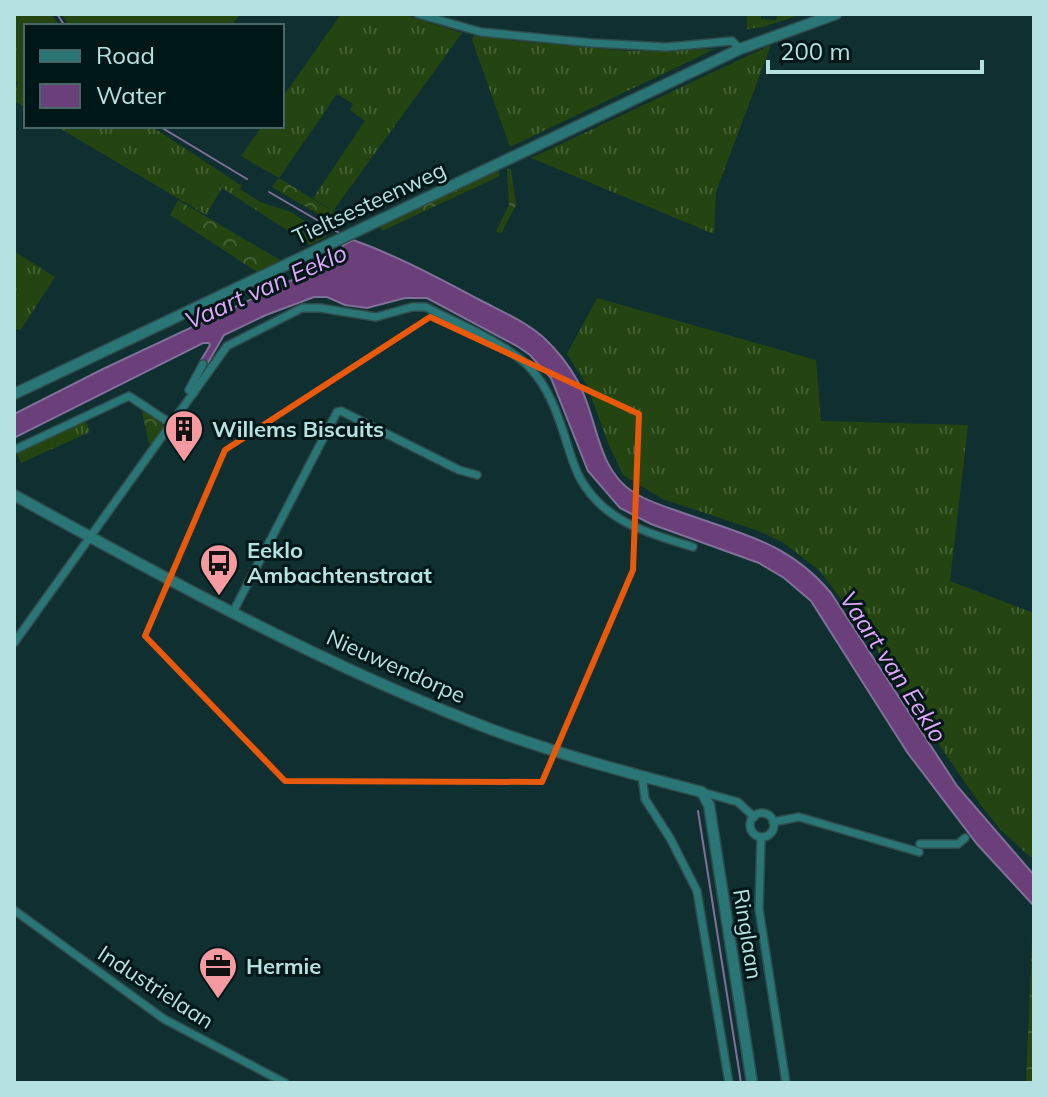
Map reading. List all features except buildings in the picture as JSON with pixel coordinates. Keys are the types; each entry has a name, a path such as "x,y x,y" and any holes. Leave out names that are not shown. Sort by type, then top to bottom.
{"main road":[{"name":"Tieltsesteenweg","path":"14,394 740,49 836,14"},
{"name":"Nieuwendorpe","path":"14,495 302,647 489,728 702,792"},
{"name":"Ringlaan","path":"702,792 709,805 752,1083"}],"street":[{"path":"418,14 467,29 592,43 667,47 732,41 740,49"},
{"path":"14,643 227,346 302,308 376,317 412,307 426,307 516,356 530,368 552,401 580,478 595,500 615,518 634,528 693,547"},
{"path":"194,393 189,390 203,364"},
{"path":"14,450 129,396 173,425"},
{"path":"233,612 337,412 341,411 459,470 477,475"},
{"name":"Ringlaan","path":"642,776 645,799 693,880 705,930 729,1083"},
{"path":"702,792 738,802 754,817"},
{"path":"763,814 773,822 771,833 761,837 750,827 754,817 763,814"},
{"path":"773,822 799,817 920,848 958,844 965,838"},
{"path":"761,837 759,909 786,1083"},
{"name":"Industrielaan","path":"14,910 164,1019 285,1083"}],"highlighted area":[{"path":"430,317 639,414 633,570 542,782 285,781 145,636 225,450"}],"green space":[{"path":"14,14 51,14 58,24 24,24 24,107 14,101 14,89 18,83 14,80"},
{"path":"61,14 240,14 232,24 68,24"},
{"path":"341,14 403,14 462,33 333,211 313,198 365,121 350,110 353,104 337,94 279,178 241,156 261,128 284,128 284,95"},
{"path":"747,14 761,14 761,19 776,20 778,14 803,14 747,29"},
{"path":"474,35 628,51 715,49 510,147 472,40"},
{"path":"771,45 716,192 714,234 531,158"},
{"path":"59,128 154,128 242,186 240,189 260,202 291,212 327,236 310,245 222,188 206,215"},
{"path":"507,169 511,169 516,205 501,234 496,231 509,205"},
{"path":"498,170 500,176 382,231 380,226"},
{"path":"279,178 348,221 342,228 272,187"},
{"path":"178,200 280,260 257,272 170,215"},
{"path":"14,251 55,277 20,331 14,327"},
{"path":"597,298 816,360 821,421 968,425 950,581 1034,613 1033,857 1001,830 980,804 903,693 873,643 821,572 784,543 759,531 663,499 623,475 587,385 567,354"},
{"path":"146,410 163,427 150,447 142,413"},
{"path":"84,417 90,432 21,463 15,449"},
{"path":"1034,935 1034,1083 1026,1083 1032,938"}],"water":[{"path":"353,240 433,276 512,317 543,337 562,357 577,380 611,469 633,492 764,542 799,562 815,576 831,593 957,786 1034,875 1034,906 977,844 907,752 811,601 784,578 759,563 651,524 620,508 588,471 551,378 530,355 427,298 405,298 367,308 345,305 327,297 314,297 224,335 206,366 200,362 210,345 203,343 14,438 14,414 341,257 343,245"}],"waterway":[{"path":"57,14 64,24"},
{"path":"162,128 247,179"},
{"name":"Vaart van Eeklo","path":"269,192 341,234"},
{"path":"698,811 741,1083"}],"place":[{"name":"Willems Biscuits","path":"184,463"},
{"name":"Eeklo Ambachtenstraat","path":"219,597"},
{"name":"Hermie","path":"218,1000"}]}
